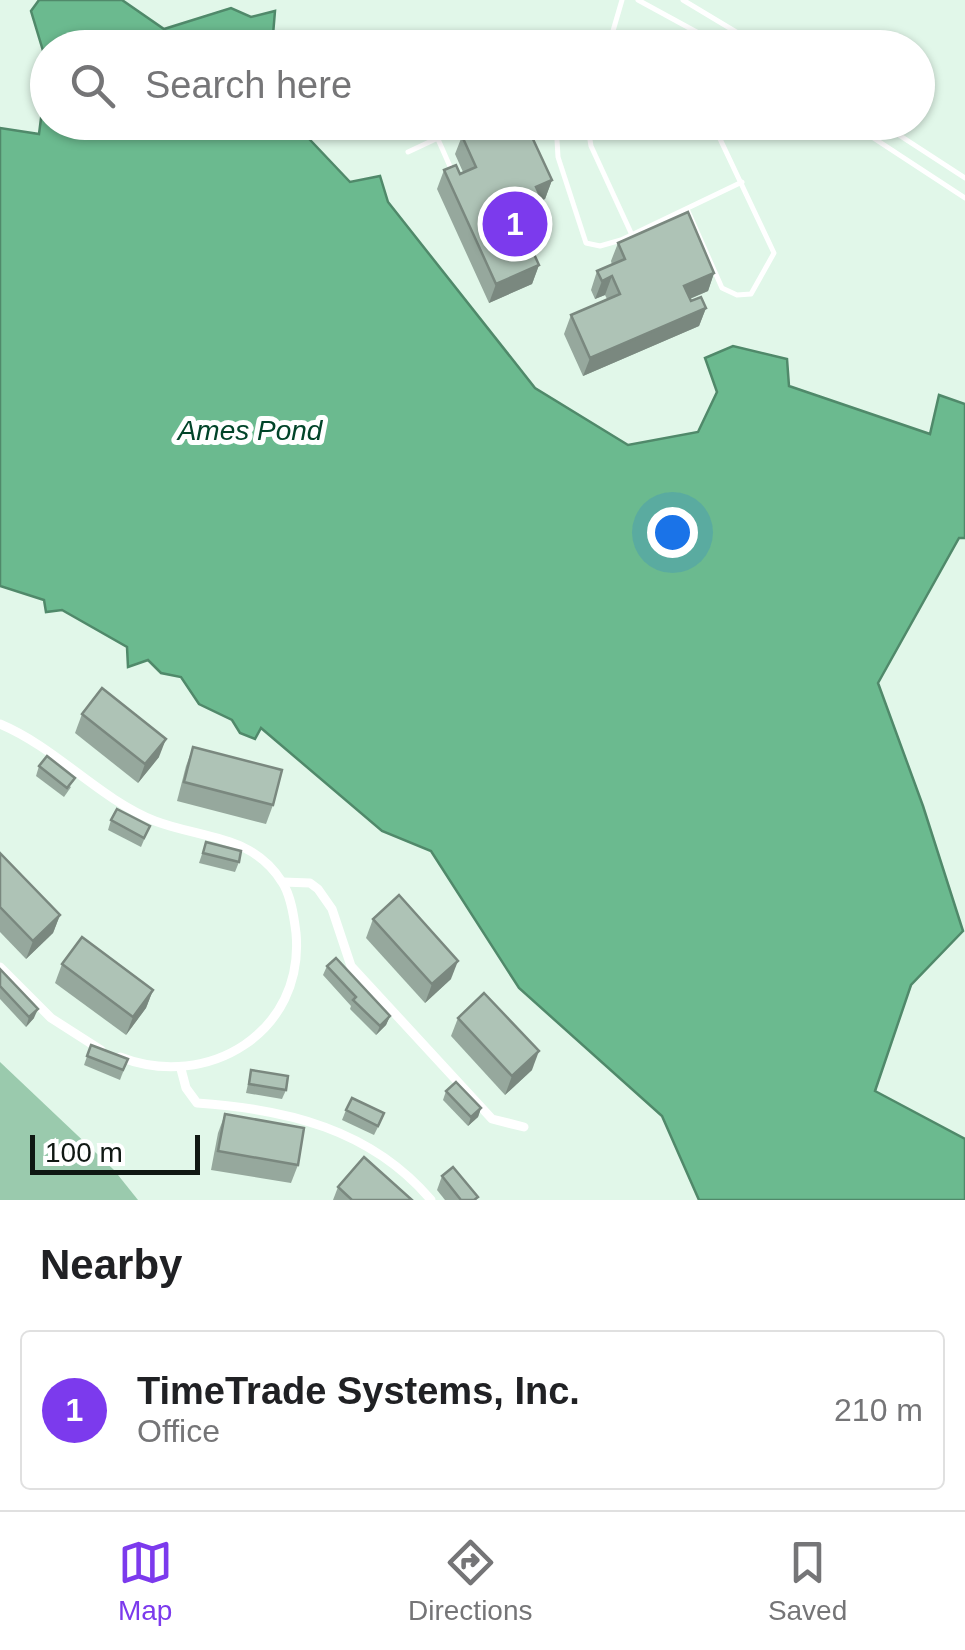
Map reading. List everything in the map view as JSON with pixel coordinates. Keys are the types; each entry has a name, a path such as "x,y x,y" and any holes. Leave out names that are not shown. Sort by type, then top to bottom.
{"street":[{"path":"0,724 37,743 122,804 156,822 248,846 283,882 297,944 294,975 262,1031 224,1057 180,1069 138,1063 86,1043 50,1018 0,967"},
{"path":"283,882 310,883 318,888 332,909 352,966 492,1118 524,1127"},
{"path":"180,1069 186,1088 197,1102 284,1113 337,1132 380,1155 431,1200"}],"lane":[{"path":"613,30 622,0"},
{"path":"638,0 693,30"},
{"path":"683,0 733,30"},
{"path":"408,152 433,140"},
{"path":"438,140 458,184"},
{"path":"557,140 558,157 586,243 600,246 632,235 742,182"},
{"path":"590,140 632,235"},
{"path":"686,209 722,288 737,296 751,294 774,252 721,140"},
{"path":"876,140 965,198"},
{"path":"907,140 965,178"}],"shaded area":[{"path":"0,1062 114,1170 138,1200 0,1200"}],"water":[{"path":"39,0 122,0 164,29 231,8 251,17 275,11 273,30 37,30 31,11"},
{"name":"Ames Pond","path":"0,128 30,133 30,140 310,140 350,182 380,176 388,202 535,388 628,445 698,432 717,392 705,358 733,346 787,359 789,386 930,434 939,395 965,404 965,538 959,538 878,683 963,931 911,985 875,1091 965,1139 965,1200 699,1200 662,1116 519,988 431,851 382,831 261,728 255,739 240,733 232,720 199,704 181,677 161,673 148,660 128,667 127,647 62,610 46,612 44,600 0,586"}],"building":[{"path":"464,140 533,140 552,180 536,187 548,213 538,217 534,209 517,217 539,265 496,284 444,170 456,165 460,174 476,167"},
{"path":"688,212 714,273 684,286 691,301 701,297 706,308 590,358 571,315 620,294 612,276 602,281 597,271 625,259 618,243"},
{"path":"102,688 166,739 145,764 82,714"},
{"path":"193,747 282,770 273,805 184,782"},
{"path":"47,756 75,778 67,788 39,766"},
{"path":"117,809 150,826 144,838 111,820"},
{"path":"206,842 241,851 239,862 203,853"},
{"path":"0,853 60,915 33,941 0,907"},
{"path":"399,895 458,961 432,984 373,919"},
{"path":"82,937 153,990 133,1017 62,964"},
{"path":"336,958 390,1016 380,1026 353,1000 356,997 327,966"},
{"path":"0,969 38,1009 29,1017 0,986"},
{"path":"484,993 539,1051 512,1076 458,1018"},
{"path":"91,1045 128,1059 123,1070 87,1056"},
{"path":"251,1070 288,1076 286,1090 249,1084"},
{"path":"456,1082 481,1108 471,1117 446,1091"},
{"path":"352,1098 384,1113 378,1126 346,1110"},
{"path":"225,1114 304,1128 298,1165 218,1151"},
{"path":"364,1157 412,1200 352,1200 338,1187"},
{"path":"453,1167 478,1197 474,1200 461,1200 442,1176"}],"place":[{"name":"TimeTrade Systems, Inc.","path":"515,224"}]}
